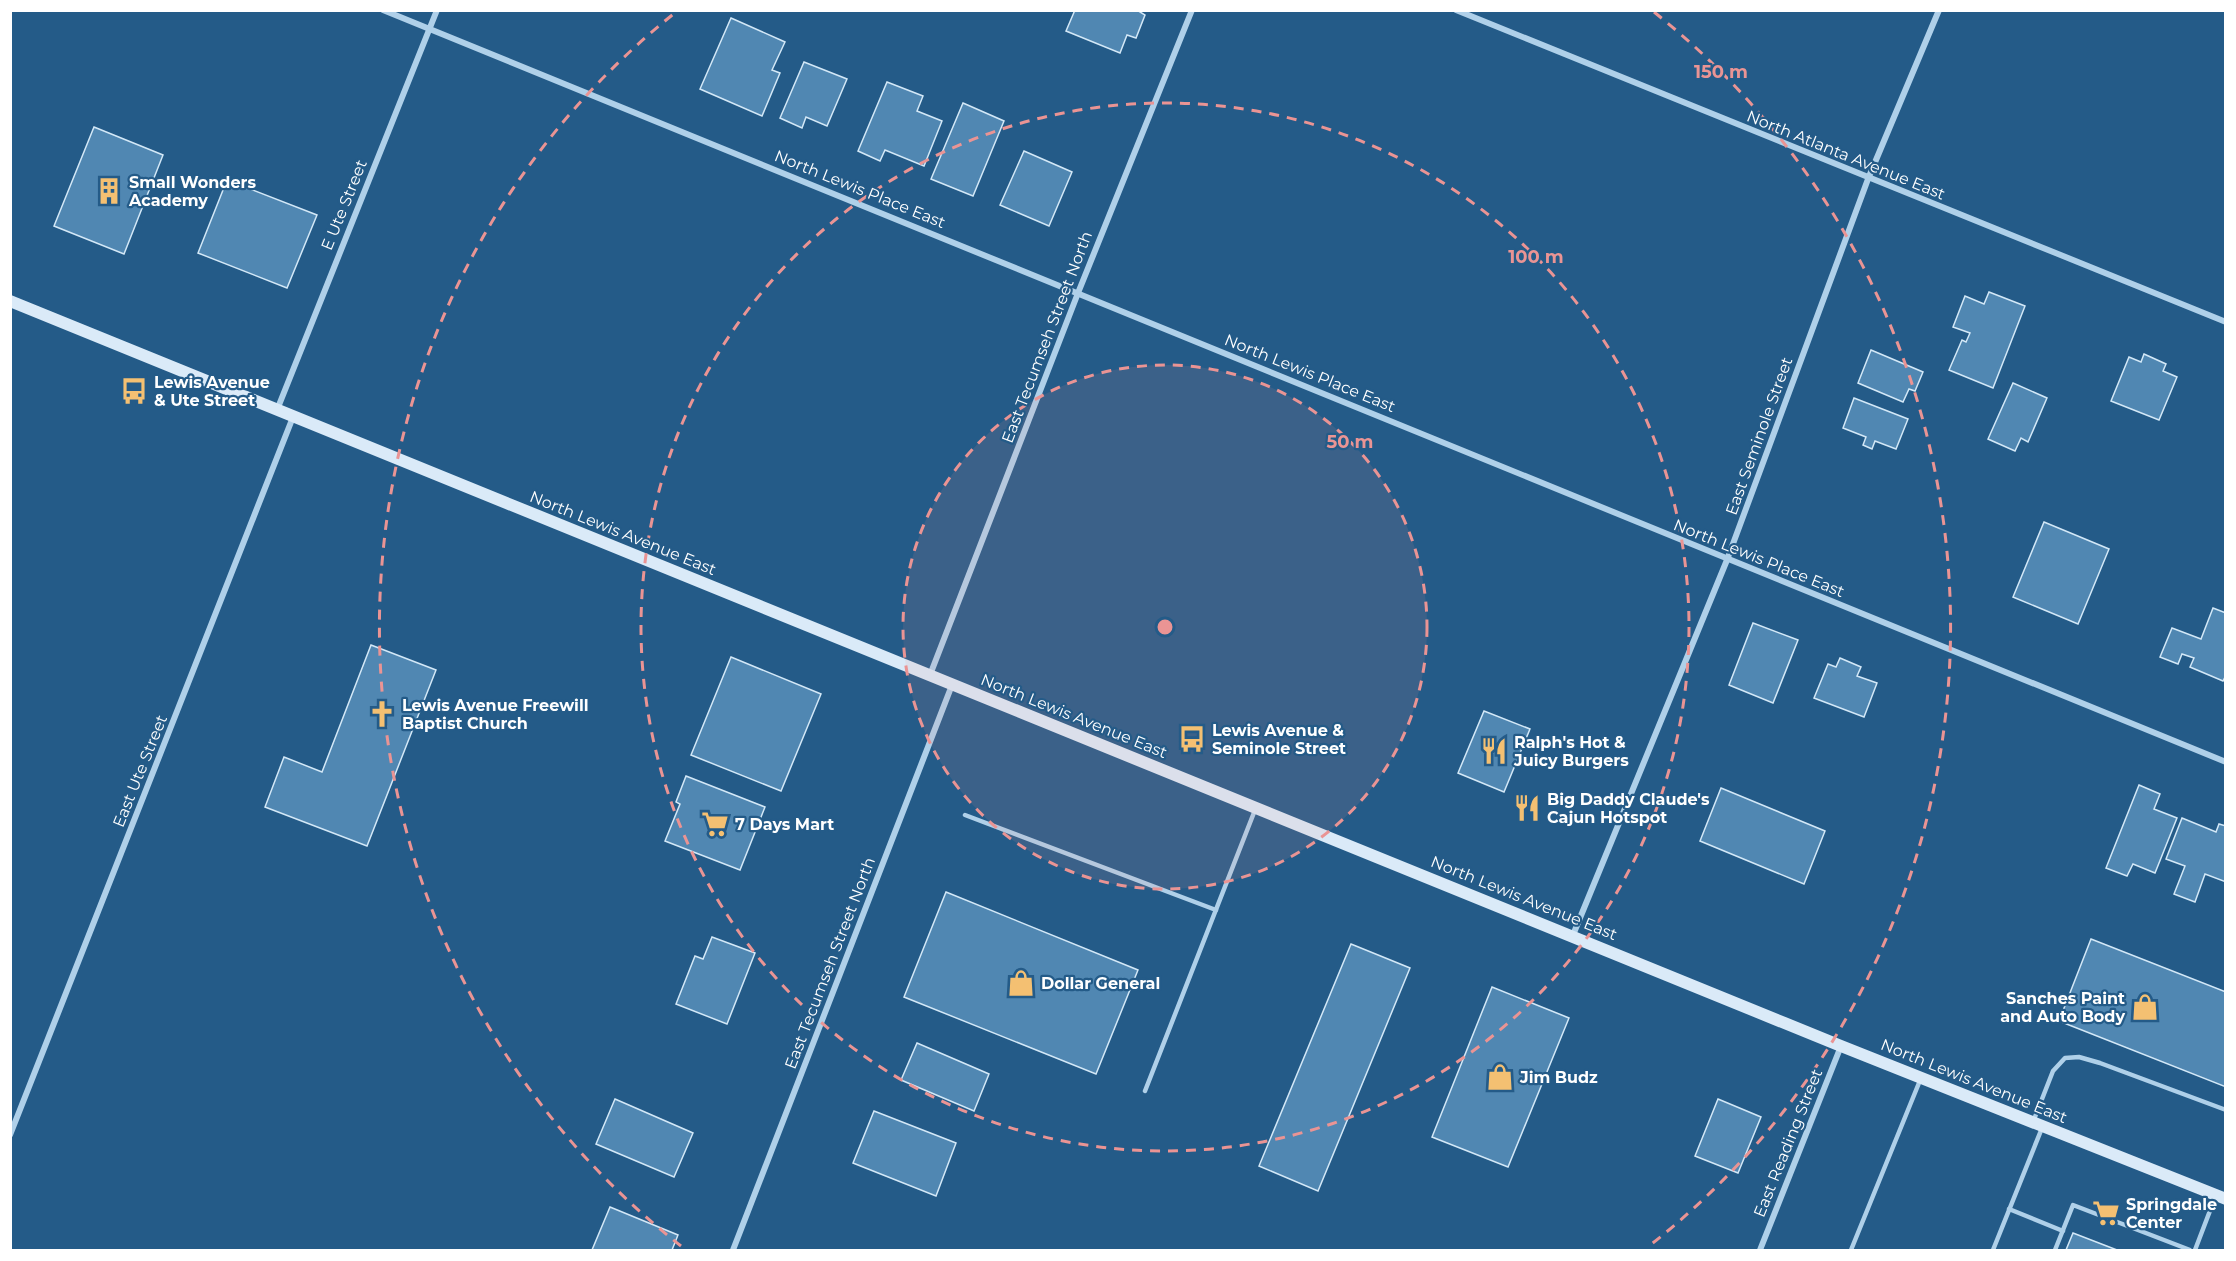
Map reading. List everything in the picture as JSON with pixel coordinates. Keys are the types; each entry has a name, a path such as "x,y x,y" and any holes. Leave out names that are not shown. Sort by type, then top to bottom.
{"main road":[{"name":"North Lewis Avenue East","path":"10,301 1573,935 1841,1046 2221,1197"}],"street":[{"name":"North Lewis Place East","path":"383,10 2226,762"},
{"name":"E Ute Street","path":"277,410 436,10"},
{"name":"East Tecumseh Street North","path":"930,675 1078,293 1192,10"},
{"name":"North Atlanta Avenue East","path":"1456,10 1868,179 2226,322"},
{"name":"East Seminole Street","path":"1573,935 1727,560 1868,179 1939,10"},
{"name":"East Ute Street","path":"10,1135 294,417"},
{"name":"East Tecumseh Street North","path":"733,1251 952,685"},
{"name":"East Reading Street","path":"1760,1251 1841,1046"}],"lane":[{"path":"1145,1091 1256,807"},
{"path":"966,814 1216,910"},
{"path":"1992,1251 2038,1124 2053,1071 2065,1058 2079,1057 2100,1063 2226,1110"},
{"path":"1851,1251 1921,1077"},
{"path":"2195,1251 2221,1197"},
{"path":"2055,1251 2073,1205 2190,1251"},
{"path":"2009,1209 2063,1231"}],"building":[{"path":"1075,10 1137,10 1145,15 1136,38 1127,35 1120,53 1066,31"},
{"path":"731,18 785,42 772,70 780,73 762,116 700,89"},
{"path":"804,62 847,79 827,126 806,117 802,128 780,118"},
{"path":"887,82 923,96 917,111 942,121 924,166 885,150 880,161 858,151"},
{"path":"963,103 1004,121 973,196 931,179"},
{"name":"Small Wonders Academy","path":"94,127 163,155 124,254 54,226"},
{"path":"1024,151 1072,172 1049,226 1000,205"},
{"name":"Small Wonders Academy","path":"227,180 317,215 287,288 198,253"},
{"path":"1989,292 2025,306 1993,388 1949,370 1962,340 1966,342 1970,333 1953,327 1965,296 1984,304"},
{"path":"1871,350 1923,372 1915,391 1909,389 1903,402 1858,383"},
{"path":"2144,354 2166,364 2163,371 2177,377 2159,420 2111,401 2129,357 2141,362"},
{"path":"2013,383 2047,398 2028,442 2021,438 2015,451 1988,439"},
{"path":"1854,398 1908,419 1896,449 1875,441 1872,449 1863,445 1866,437 1843,428"},
{"path":"2044,522 2109,549 2078,624 2013,597"},
{"path":"2213,608 2226,613 2226,675 2223,681 2190,667 2194,658 2182,654 2178,664 2160,657 2172,628 2201,639"},
{"path":"1753,623 1798,640 1773,703 1729,685"},
{"name":"Lewis Avenue Freewill Baptist Church","path":"371,645 436,670 367,846 265,807 284,757 322,772"},
{"path":"731,657 821,694 781,791 691,755"},
{"path":"1840,658 1861,667 1857,676 1877,683 1864,717 1814,698 1828,664 1836,667"},
{"name":"Ralph's Hot & Juicy Burgers","path":"1484,711 1530,729 1504,792 1458,773"},
{"name":"7 Days Mart","path":"686,776 765,807 740,870 665,841 680,804 676,802"},
{"path":"2139,785 2160,794 2154,809 2177,818 2155,873 2133,864 2127,876 2106,868"},
{"path":"1721,788 1825,831 1804,884 1700,841"},
{"path":"2182,818 2216,832 2219,824 2226,826 2226,882 2205,874 2195,902 2174,894 2185,866 2166,859"},
{"name":"Dollar General","path":"946,892 1138,970 1096,1074 904,997"},
{"path":"712,937 755,953 727,1024 676,1004 695,956 703,959"},
{"name":"Sanches Paint and Auto Body","path":"2091,939 2226,992 2226,1087 2059,1021"},
{"path":"1351,944 1410,968 1318,1191 1259,1166"},
{"name":"Jim Budz","path":"1492,987 1569,1018 1508,1167 1432,1137"},
{"path":"917,1043 989,1074 974,1111 901,1080"},
{"path":"615,1099 693,1133 674,1177 596,1144"},
{"path":"1718,1099 1761,1117 1738,1173 1695,1156"},
{"path":"874,1111 956,1143 936,1196 853,1163"},
{"path":"610,1207 678,1235 672,1250 592,1250"},
{"path":"2073,1233 2117,1250 2066,1250"}],"place":[{"name":"Small Wonders Academy","path":"109,191"},
{"name":"Lewis Avenue & Ute Street","path":"134,391"},
{"name":"Lewis Avenue Freewill Baptist Church","path":"382,714"},
{"name":"Lewis Avenue & Seminole Street","path":"1192,739"},
{"name":"Ralph's Hot & Juicy Burgers","path":"1494,751"},
{"name":"Big Daddy Claude's Cajun Hotspot","path":"1527,808"},
{"name":"7 Days Mart","path":"715,824"},
{"name":"Dollar General","path":"1021,983"},
{"name":"Sanches Paint and Auto Body","path":"2145,1007"},
{"name":"Jim Budz","path":"1500,1077"},
{"name":"Springdale Center","path":"2106,1213"}]}
